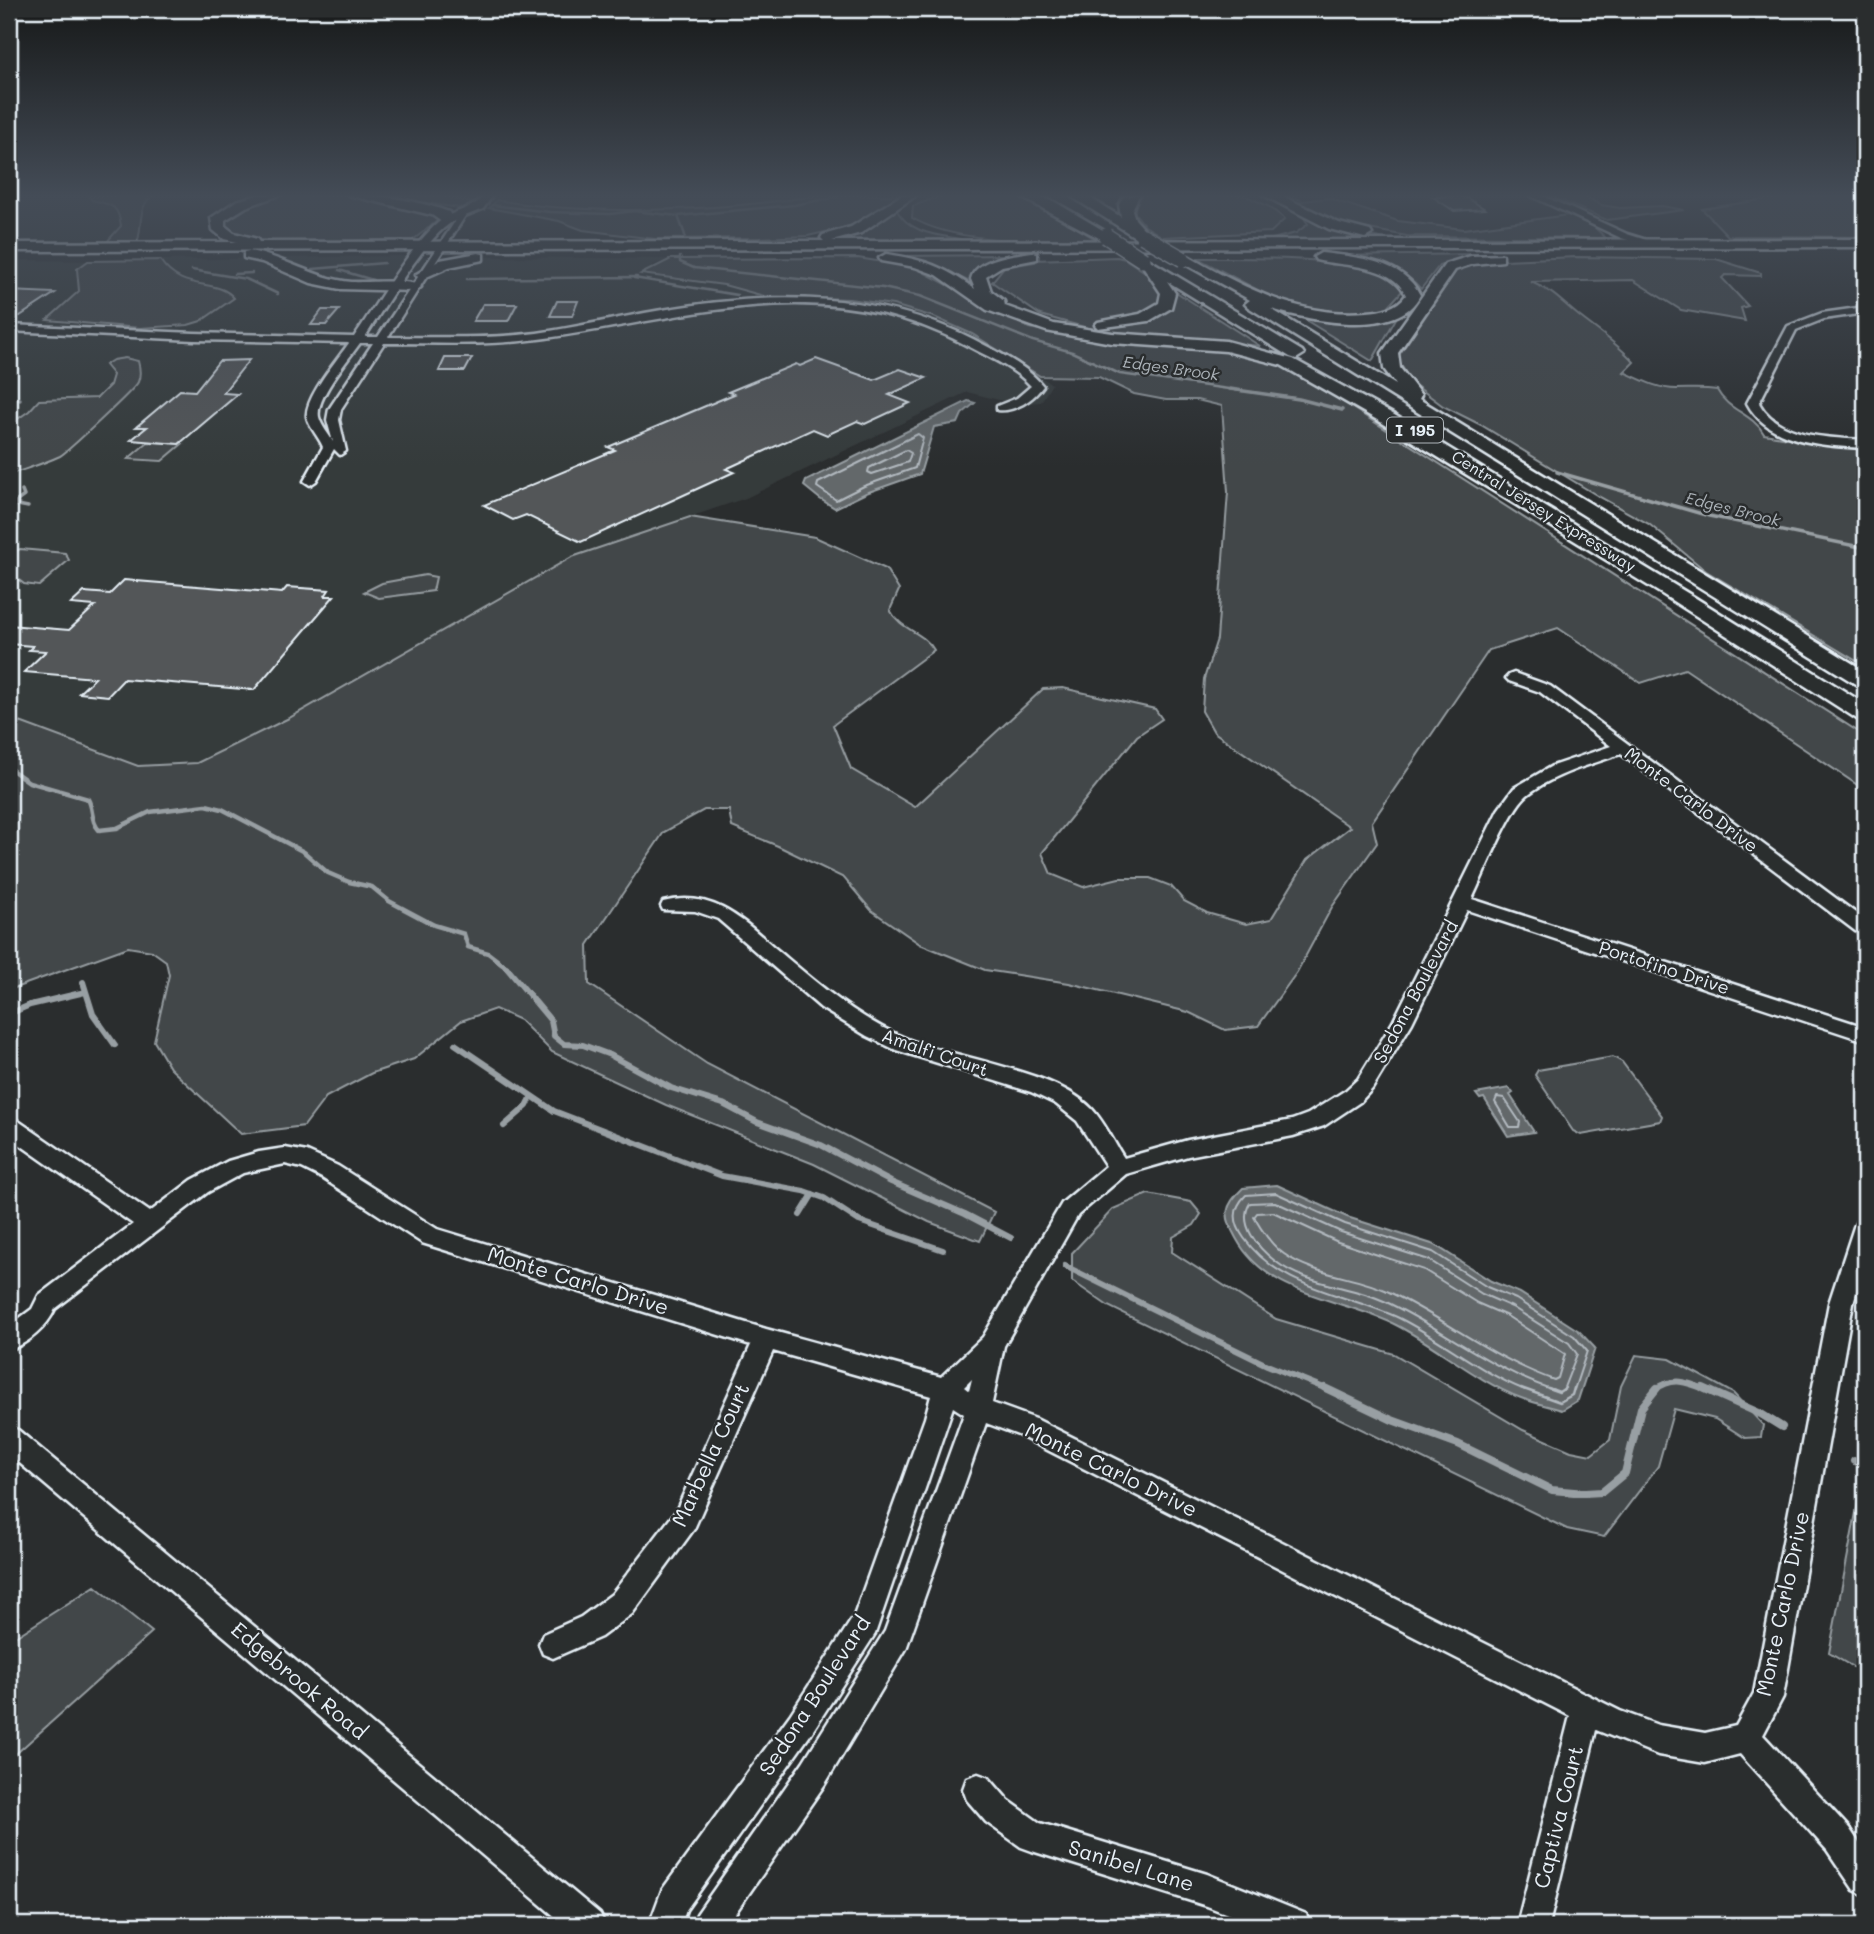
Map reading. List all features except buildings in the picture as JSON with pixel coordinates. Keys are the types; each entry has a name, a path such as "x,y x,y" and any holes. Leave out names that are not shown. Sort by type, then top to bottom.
{"highway":[{"path":"369,285 400,285"},
{"path":"963,285 992,307 1051,328 1112,338 1226,346 1287,362 1385,417 1687,601"},
{"path":"981,285 995,301 1027,316 1066,324 1119,324 1153,315 1169,300 1168,292 1163,285"},
{"name":"Central Jersey Expressway","path":"1183,285 1865,714"},
{"name":"Central Jersey Expressway","path":"1224,285 1865,680"},
{"path":"1231,285 1265,303 1310,316 1349,318 1383,314 1407,304 1413,295 1407,285"},
{"path":"1437,285 1390,353 1392,369 1397,378 1414,396 1549,486"}],"street":[{"path":"393,287 352,343 313,406 313,422 329,447 310,481 326,471 338,455 341,447 331,425 331,417 415,285"},
{"path":"378,343 495,340 547,335 722,304 821,301 884,309 951,331 1023,373 1037,386 1026,398 1001,408 1013,396 1014,389"},
{"path":"9,335 201,346 378,343 509,346 580,337 706,313 789,307 851,312 905,324 945,340 982,363"},
{"path":"1865,310 1822,316 1791,328 1753,403 1759,415 1784,430 1824,441 1865,444"},
{"path":"9,328 206,339 352,343"},
{"name":"Monte Carlo Drive","path":"1514,678 1545,689 1865,929"},
{"name":"Sedona Boulevard","path":"665,1925 673,1901 800,1725 865,1624 938,1418 945,1390 992,1344 1070,1209 1119,1168 1188,1148 1293,1128 1317,1120 1353,1096 1365,1084 1402,1023 1464,903 1507,810 1520,792 1558,770 1621,748"},
{"name":"Portofino Drive","path":"1464,903 1865,1034"},
{"name":"Amalfi Court","path":"670,906 696,905 725,915 828,1003 883,1036 902,1045 1038,1087 1063,1098 1085,1115 1119,1168"},
{"path":"9,1126 149,1223"},
{"name":"Monte Carlo Drive","path":"9,1340 40,1316 47,1302 200,1186 236,1167 259,1160 285,1156 307,1160 430,1236 766,1339 945,1390 978,1409 1027,1427 1586,1709 1658,1740 1705,1748 1745,1738 1768,1697 1841,1303 1865,1227"},
{"path":"9,1325 29,1310 47,1302"},
{"name":"Marbella Court","path":"553,1644 591,1627 622,1604 685,1520 766,1339"},
{"name":"Sedona Boulevard","path":"708,1925 847,1723 896,1639 978,1409 992,1344"},
{"name":"Edgebrook Road","path":"9,1438 589,1925"},
{"name":"Captiva Court","path":"1533,1925 1586,1709"},
{"path":"1745,1738 1838,1839 1865,1879"},
{"name":"Sanibel Lane","path":"978,1789 997,1811 1032,1836 1207,1889 1295,1925"}],"shaded area":[{"path":"9,285 78,285 79,291 50,317 140,328 201,321 233,298 220,287 209,285 725,285 764,296 849,299 893,305 934,317 972,334 1052,384 1041,402 1015,404 967,392 746,498 572,557 289,718 197,763 138,766 9,718 9,475 61,455 75,445 80,436 137,384 106,366 113,375 110,385 97,398 39,400 9,425"},
{"path":"78,285 207,285 227,292 234,298 201,321 188,325 140,328 47,320 79,291"},
{"path":"725,285 948,285 1029,328 1094,340 1214,348 1282,363 1865,736 1865,790 1685,669 1641,683 1558,628 1489,650 1372,822 1377,843 1332,907 1297,972 1258,1026 1225,1030 1188,1012 1069,983 985,970 920,944 871,910 844,878 732,827 729,810 704,810 664,832 588,945 589,984 707,1064 994,1212 980,1241 929,1222 814,1164 666,1105 552,1052 520,1020 495,1009 461,1021 414,1059 372,1073 326,1097 304,1126 241,1134 170,1068 154,1041 169,975 166,961 152,951 128,947 9,990 9,718 138,766 197,763 289,718 572,557 690,517 815,537 886,569 899,590 890,610 900,622 924,639 934,650 833,725 851,769 915,807 1043,689 1063,688 1155,709 1162,719 1137,736 1042,853 1051,874 1083,887 1119,878 1150,878 1171,886 1184,901 1207,913 1246,924 1271,919 1307,860 1350,827 1214,732 1202,711 1204,679 1217,639 1228,492 1222,406 1197,400 1166,400 1134,394 1099,377 1040,376 972,334 934,317 893,305 849,299 764,296"},
{"path":"997,285 1166,285 1260,346 1095,330 1040,315"},
{"path":"1249,285 1398,285 1403,290 1386,309 1344,315 1294,309"},
{"path":"1446,285 1538,285 1552,293 1628,355 1634,362 1624,372 1663,387 1717,390 1727,403 1753,421 1764,434 1865,447 1865,666 1706,571 1649,524 1481,425 1443,406 1411,382 1397,358"},
{"path":"1641,285 1729,285 1748,306 1741,308 1745,321 1681,310"},
{"path":"1398,315 1372,361 1299,316 1364,320"},
{"path":"125,358 138,361 140,377 125,396 60,456 9,475 9,425 39,400 97,398 110,385 113,375 105,365"},
{"path":"148,442 182,444 162,461 128,459"},
{"path":"20,549 65,553 69,560 39,586 24,584 9,572 9,556"},
{"path":"425,575 436,577 433,591 379,598 364,592 382,583"},
{"path":"1613,1057 1622,1062 1662,1116 1660,1121 1581,1135 1573,1131 1535,1075 1538,1070"},
{"path":"1148,1194 1191,1202 1201,1214 1194,1225 1173,1237 1172,1252 1276,1319 1394,1354 1523,1430 1571,1451 1591,1455 1610,1440 1621,1386 1636,1355 1670,1359 1733,1393 1763,1425 1761,1437 1745,1438 1715,1419 1674,1409 1658,1466 1604,1537 1567,1529 1108,1306 1072,1281 1072,1253 1113,1209"},
{"path":"1865,1466 1865,1674 1829,1653"},
{"path":"95,1586 152,1632 9,1760 9,1641"}],"water":[{"path":"968,401 975,403 962,414 958,423 934,427 920,474 866,493 835,508 804,486 806,481"},
{"path":"1509,1088 1513,1093 1510,1095 1534,1132 1508,1136 1484,1098 1480,1099 1476,1094"},
{"path":"1277,1185 1347,1217 1435,1245 1491,1281 1520,1293 1579,1331 1595,1348 1578,1400 1562,1410 1521,1398 1489,1383 1396,1325 1308,1294 1267,1273 1250,1258 1236,1238 1227,1217 1232,1200 1243,1188"}],"waterway":[{"path":"259,285 278,294"},
{"path":"678,285 737,295"},
{"name":"Edges Brook","path":"857,285 920,296 1033,341 1072,352 1120,374 1243,391"},
{"name":"Edges Brook","path":"1230,389 1299,399 1342,410"},
{"path":"9,399 20,399"},
{"name":"Edges Brook","path":"1557,472 1709,516 1865,548"},
{"path":"13,504 24,496 22,491"},
{"path":"9,507 13,504"},
{"path":"13,504 28,507"},
{"path":"9,768 29,782 88,799 99,830 117,828 150,812 206,805 222,809 304,852 328,873 349,882 372,887 389,901 434,925 464,934 468,947 488,953 509,969"},
{"path":"506,967 551,1021 554,1036 564,1044 583,1045 610,1055 671,1088 723,1104 757,1122 821,1145 891,1182 965,1214 1011,1238"},
{"path":"83,982 93,1014 115,1045"},
{"path":"9,1014 30,1005 85,992"},
{"path":"455,1044 554,1111 722,1176 813,1194"},
{"path":"504,1126 527,1106 531,1098"},
{"path":"800,1215 813,1194"},
{"path":"813,1194 824,1198 859,1221 943,1250"},
{"path":"1065,1266 1267,1365 1329,1390"},
{"path":"1656,1390 1674,1382 1707,1390"},
{"path":"1325,1388 1392,1420 1458,1444 1552,1490 1585,1493 1602,1492 1625,1473 1641,1408 1656,1390"},
{"path":"1703,1388 1761,1414 1782,1427"},
{"path":"1854,1461 1865,1465"}]}
